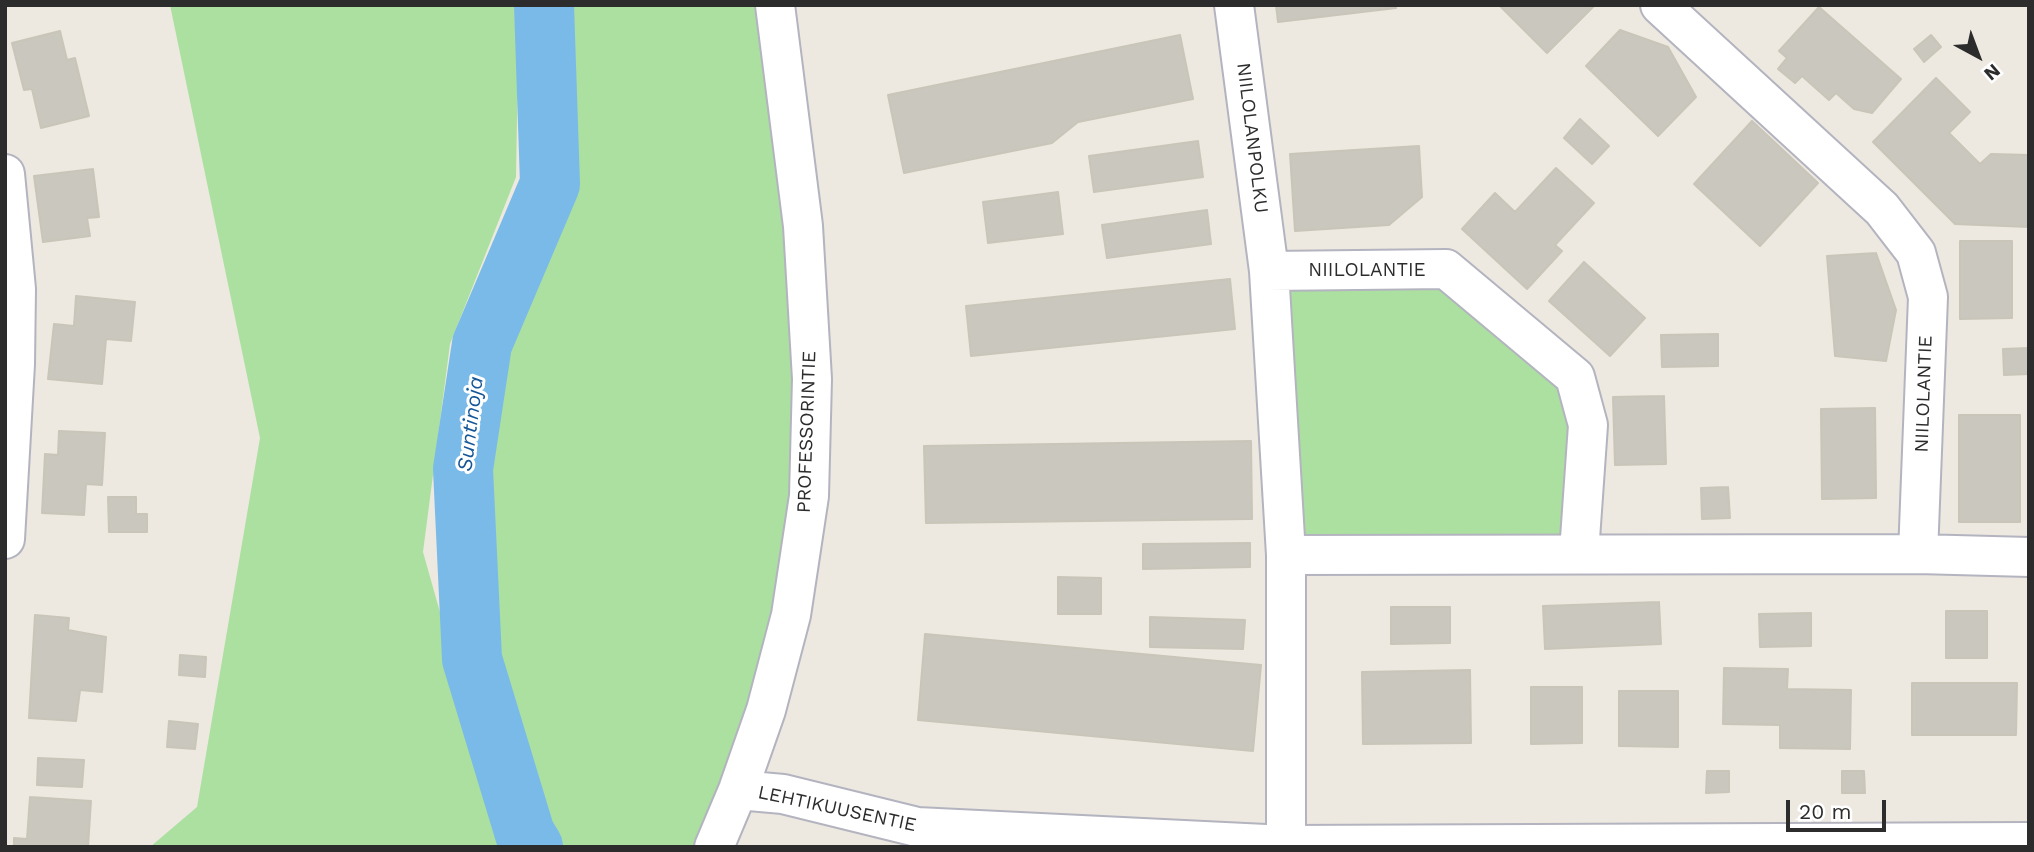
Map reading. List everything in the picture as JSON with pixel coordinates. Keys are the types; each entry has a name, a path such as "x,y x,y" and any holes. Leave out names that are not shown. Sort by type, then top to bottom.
{"street":[{"name":"PROFESSORINTIE","path":"714,847 766,710 791,615 809,496 812,379 803,226 775,5"},
{"name":"NIILOLANPOLKU","path":"1234,5 1269,271"},
{"name":"NIILOLANTIE","path":"1660,5 1882,209 1916,253 1928,297 1918,554"},
{"path":"5,174 16,289 15,364 5,539"},
{"name":"NIILOLANTIE","path":"1269,271 1446,269 1575,377 1588,425 1579,553"},
{"path":"1269,271 1286,555 1286,845"},
{"path":"1286,555 1579,553 2029,557"},
{"name":"LEHTIKUUSENTIE","path":"738,789 783,794 917,827 1286,845 1940,845 2029,842"}],"green space":[{"path":"170,5 519,5 516,177 450,344 423,552 498,818 516,847 150,847 197,807 260,438"},
{"path":"544,5 775,5 809,496 714,847 552,847 472,659 463,469 482,344 550,184"},
{"path":"1446,269 1575,377 1579,553 1286,555 1269,271"}],"building":[{"path":"1276,5 1395,5 1396,8 1278,22"},
{"path":"1499,5 1595,5 1547,53"},
{"path":"1819,7 1901,79 1872,113 1854,109 1836,93 1829,100 1802,76 1795,83 1778,69 1787,58 1779,51"},
{"path":"1620,30 1668,47 1696,97 1658,136 1586,66"},
{"path":"60,31 67,60 75,58 89,116 41,128 32,89 24,90 12,43"},
{"path":"1180,35 1193,99 1078,122 1052,143 904,173 888,95"},
{"path":"1931,35 1941,47 1924,62 1914,49"},
{"path":"1936,78 1970,112 1949,133 1980,164 1991,154 2029,155 2029,227 1955,224 1873,142"},
{"path":"1580,119 1609,146 1592,164 1564,138"},
{"path":"1752,121 1818,183 1760,246 1694,184"},
{"path":"1198,141 1203,177 1094,192 1089,156"},
{"path":"1419,146 1422,197 1389,225 1295,231 1290,154"},
{"path":"1556,168 1594,203 1555,245 1562,251 1527,289 1462,229 1495,193 1515,212"},
{"path":"93,169 99,217 87,218 90,236 43,242 34,176"},
{"path":"1058,192 1063,234 988,243 983,202"},
{"path":"1207,210 1211,244 1107,258 1102,225"},
{"path":"1960,241 2012,241 2012,318 1960,319"},
{"path":"1876,253 1896,310 1886,361 1835,356 1827,256"},
{"path":"1584,262 1645,318 1610,356 1549,301"},
{"path":"1230,279 1235,329 971,356 966,306"},
{"path":"76,296 135,302 131,341 106,339 102,384 48,379 54,324 74,326"},
{"path":"1718,334 1718,366 1662,367 1661,335"},
{"path":"2029,348 2029,374 2004,375 2003,349"},
{"path":"1664,396 1666,464 1615,465 1613,397"},
{"path":"1875,408 1876,498 1822,499 1821,409"},
{"path":"1959,415 2020,415 2020,522 1959,522"},
{"path":"59,431 105,433 102,485 86,484 84,515 42,513 45,454 58,455"},
{"path":"1251,441 1252,519 926,523 924,446"},
{"path":"1728,487 1730,518 1702,519 1701,488"},
{"path":"108,497 136,497 136,514 147,514 147,532 109,532"},
{"path":"1250,543 1250,567 1143,569 1143,544"},
{"path":"1058,577 1101,578 1101,614 1058,614"},
{"path":"1659,602 1661,644 1545,649 1543,606"},
{"path":"1391,607 1450,607 1450,643 1391,644"},
{"path":"1946,611 1987,611 1987,658 1946,658"},
{"path":"1811,613 1811,646 1760,647 1759,614"},
{"path":"35,615 69,618 68,630 106,637 102,692 80,690 76,721 29,718"},
{"path":"1150,617 1245,620 1243,649 1150,647"},
{"path":"925,634 1261,665 1253,751 918,720"},
{"path":"180,655 206,657 205,677 179,675"},
{"path":"1724,668 1788,669 1787,689 1851,690 1850,749 1780,748 1780,725 1723,724"},
{"path":"1470,670 1471,743 1363,744 1362,672"},
{"path":"1912,683 2017,683 2016,735 1912,735"},
{"path":"1531,687 1582,687 1582,743 1531,744"},
{"path":"1619,691 1678,691 1678,747 1619,746"},
{"path":"169,721 198,724 195,749 167,747"},
{"path":"38,758 84,760 82,787 37,785"},
{"path":"1707,771 1729,771 1729,792 1706,793"},
{"path":"1842,771 1864,771 1865,793 1842,793"},
{"path":"30,797 91,801 88,847 14,847 14,838 27,839"}],"waterway":[{"name":"Suntinoja","path":"533,847 525,834 472,659 463,469 482,344 550,184 544,5"}]}
